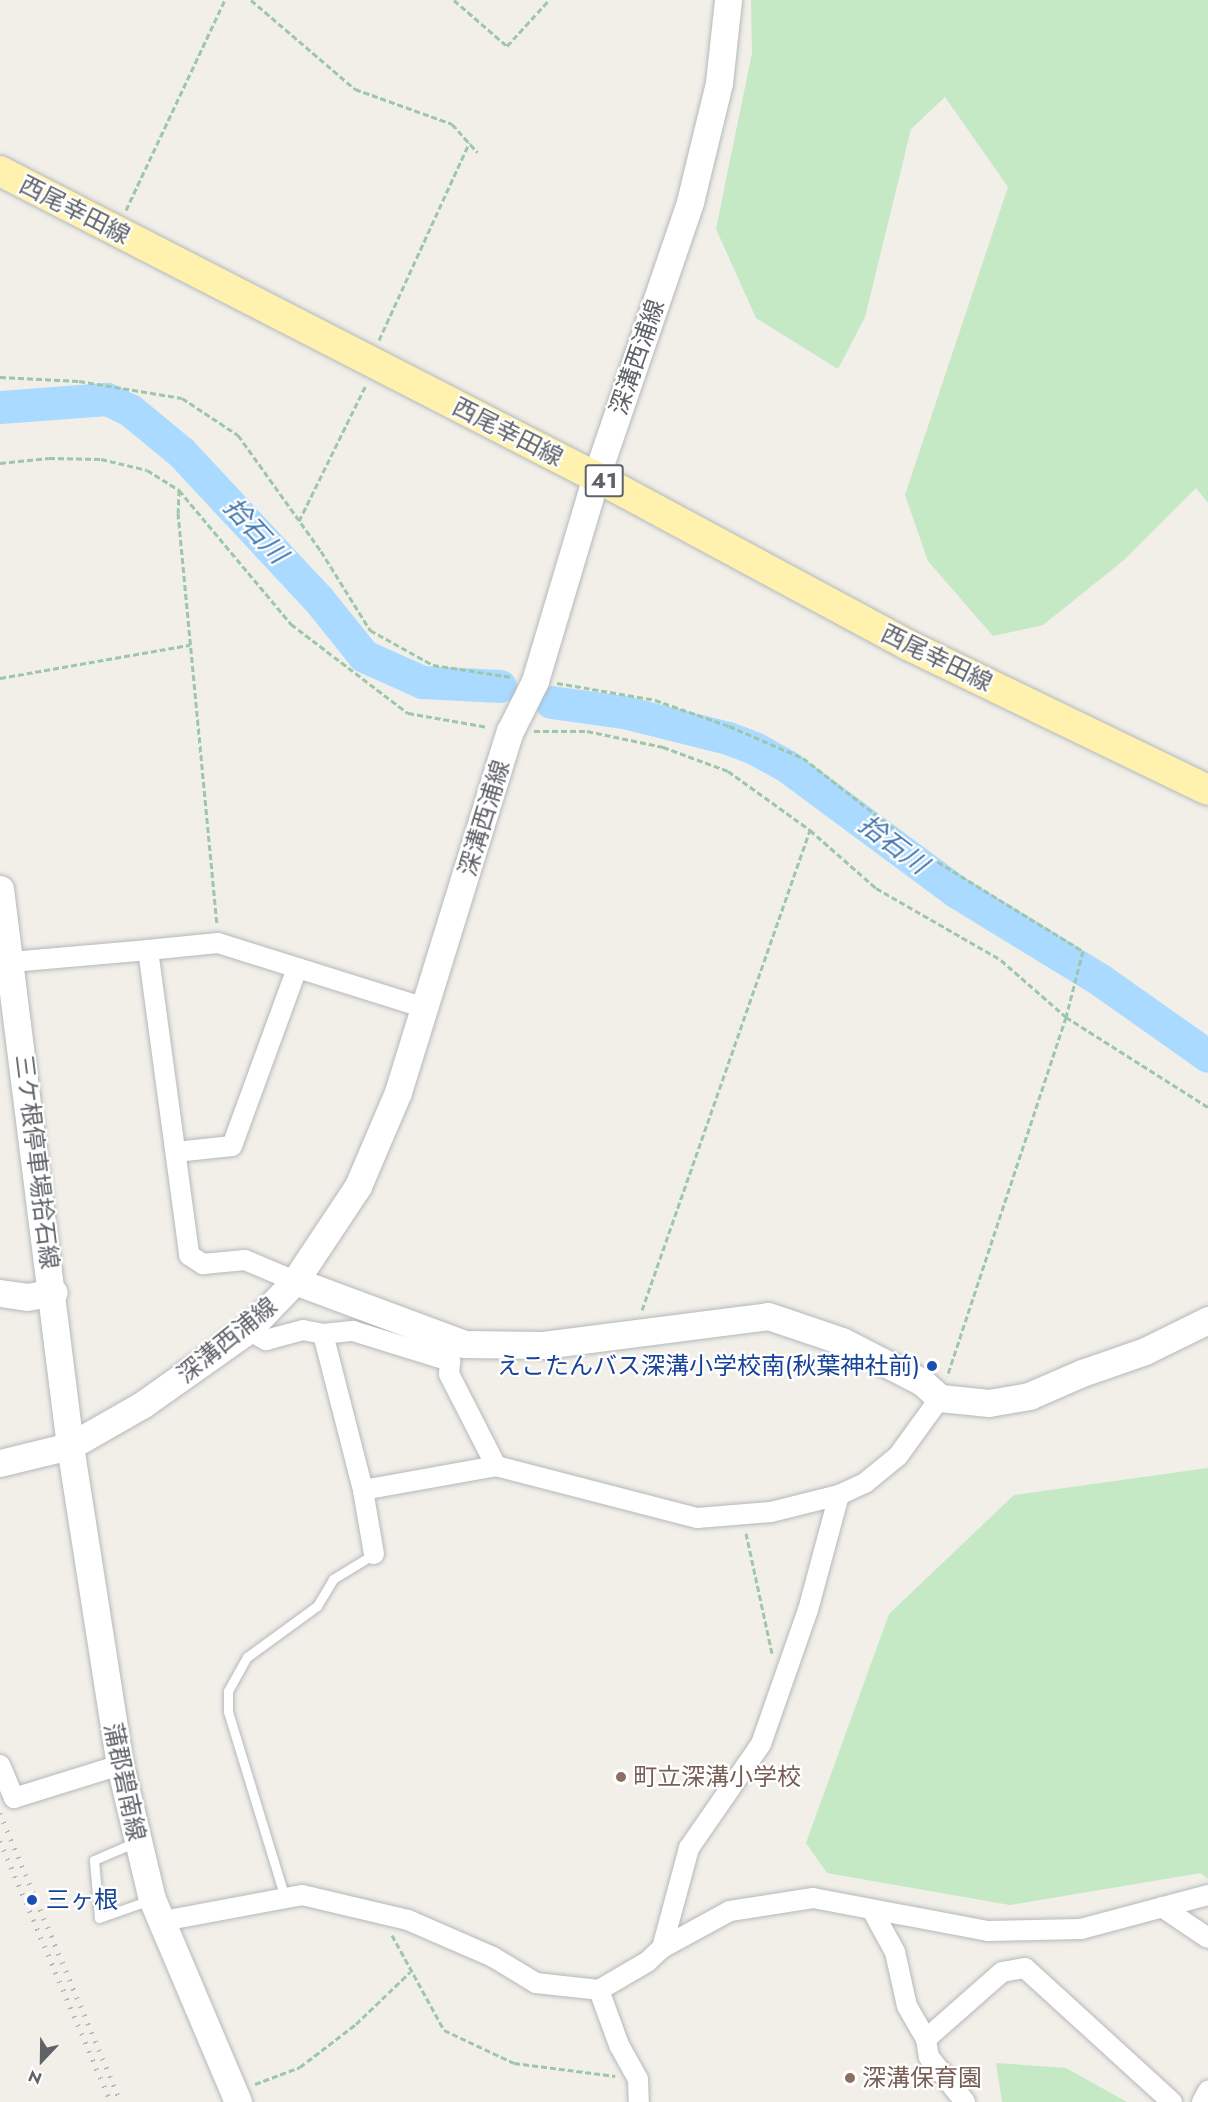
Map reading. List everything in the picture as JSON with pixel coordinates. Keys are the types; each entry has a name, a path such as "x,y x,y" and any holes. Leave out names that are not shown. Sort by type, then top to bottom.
{"main road":[{"name":"深溝西浦線","path":"0,1463 70,1446 142,1405 248,1330 295,1281 358,1186 398,1092 426,1008 510,731 535,681 596,477 690,202 718,83 728,0"},
{"name":"西尾幸田線","path":"0,171 596,477 908,645 1208,790"},
{"name":"三ケ根停車場拾石線","path":"0,889 4,962 54,1292 70,1446"},
{"path":"295,1281 457,1352 634,1336 768,1316 842,1341 922,1382 940,1398 989,1403 1029,1396 1145,1351 1208,1320"},
{"name":"三ケ根停車場拾石線","path":"0,1293 27,1297 54,1292"},
{"name":"蒲郡碧南線","path":"70,1446 120,1765 137,1842 157,1910 236,2097"}],"street":[{"path":"4,962 218,943 426,1008"},
{"path":"148,950 189,1255 203,1264 245,1260 295,1281"},
{"path":"176,1152 232,1146 297,968"},
{"path":"248,1330 266,1340 303,1330 323,1334 353,1331 457,1352 450,1374 496,1466"},
{"path":"323,1334 363,1490 374,1554"},
{"path":"363,1490 496,1466 697,1518 771,1512 839,1495 865,1483 898,1456 940,1398"},
{"path":"662,1948 689,1848 761,1744 808,1610 839,1495"},
{"path":"0,1765 14,1798 120,1765"},
{"path":"157,1910 285,1900 302,1895 408,1920 493,1957 536,1983 600,1990 647,1962 662,1948 730,1911 813,1898 988,1931 1082,1929 1208,1894"},
{"path":"1161,1907 1208,1938"},
{"path":"872,1910 895,1952 907,2006 927,2039 928,2057 965,2102"},
{"path":"927,2039 1002,1972 1025,1968 1172,2102"},
{"path":"600,1990 619,2045 638,2079 639,2102"},
{"path":"1202,2102 1208,2091"}],"lane":[{"path":"285,1900 228,1712 228,1691 247,1657 317,1606 333,1579 374,1554"},
{"path":"137,1842 94,1860 99,1918 157,1910"}],"path":[{"path":"117,231 225,0"},
{"path":"251,0 355,89 452,124 477,152"},
{"path":"454,0 507,46 549,0"},
{"path":"299,521 373,363 469,143"},
{"path":"0,377 79,381 183,398 238,435 299,521 370,630 433,665 655,700 729,726 803,758 930,857 1083,951 1066,1017 940,1398"},
{"path":"0,463 49,458 101,459 147,470 179,490 291,624 408,712 510,731 587,731 663,747 728,771 810,830 876,888 1002,960 1066,1017 1208,1107"},
{"path":"179,490 190,645 218,943"},
{"path":"0,678 190,645"},
{"path":"634,1336 810,830"},
{"path":"742,1514 772,1654"},
{"path":"386,1915 396,1947 444,2030 514,2063 638,2079"},
{"path":"236,2097 300,2067 356,2024 410,1972"}],"green space":[{"path":"751,0 1208,0 1208,503 1196,488 1124,560 1043,625 993,636 928,561 905,495 1008,187 945,97 911,129 865,317 838,369 756,318 716,229 752,53"},
{"path":"1208,1468 1208,1879 1201,1873 1010,1905 827,1873 806,1843 889,1614 1014,1495"},
{"path":"996,2063 1066,2068 1127,2102 1002,2102"}],"waterway":[{"name":"拾石川","path":"0,407 107,399 130,410 181,452 319,600 364,656 422,682 500,686"},
{"name":"拾石川","path":"551,702 624,712 728,738 756,749 788,767 957,892 1099,979 1208,1056"}],"railway":[{"path":"0,1813 121,2102"},
{"path":"0,1841 111,2102"}],"place":[{"name":"えこたんバス深溝小学校南(秋葉神社前)","path":"932,1366"},
{"name":"町立深溝小学校","path":"621,1777"},
{"name":"三ヶ根","path":"32,1900"},
{"name":"深溝保育園","path":"850,2078"}]}
